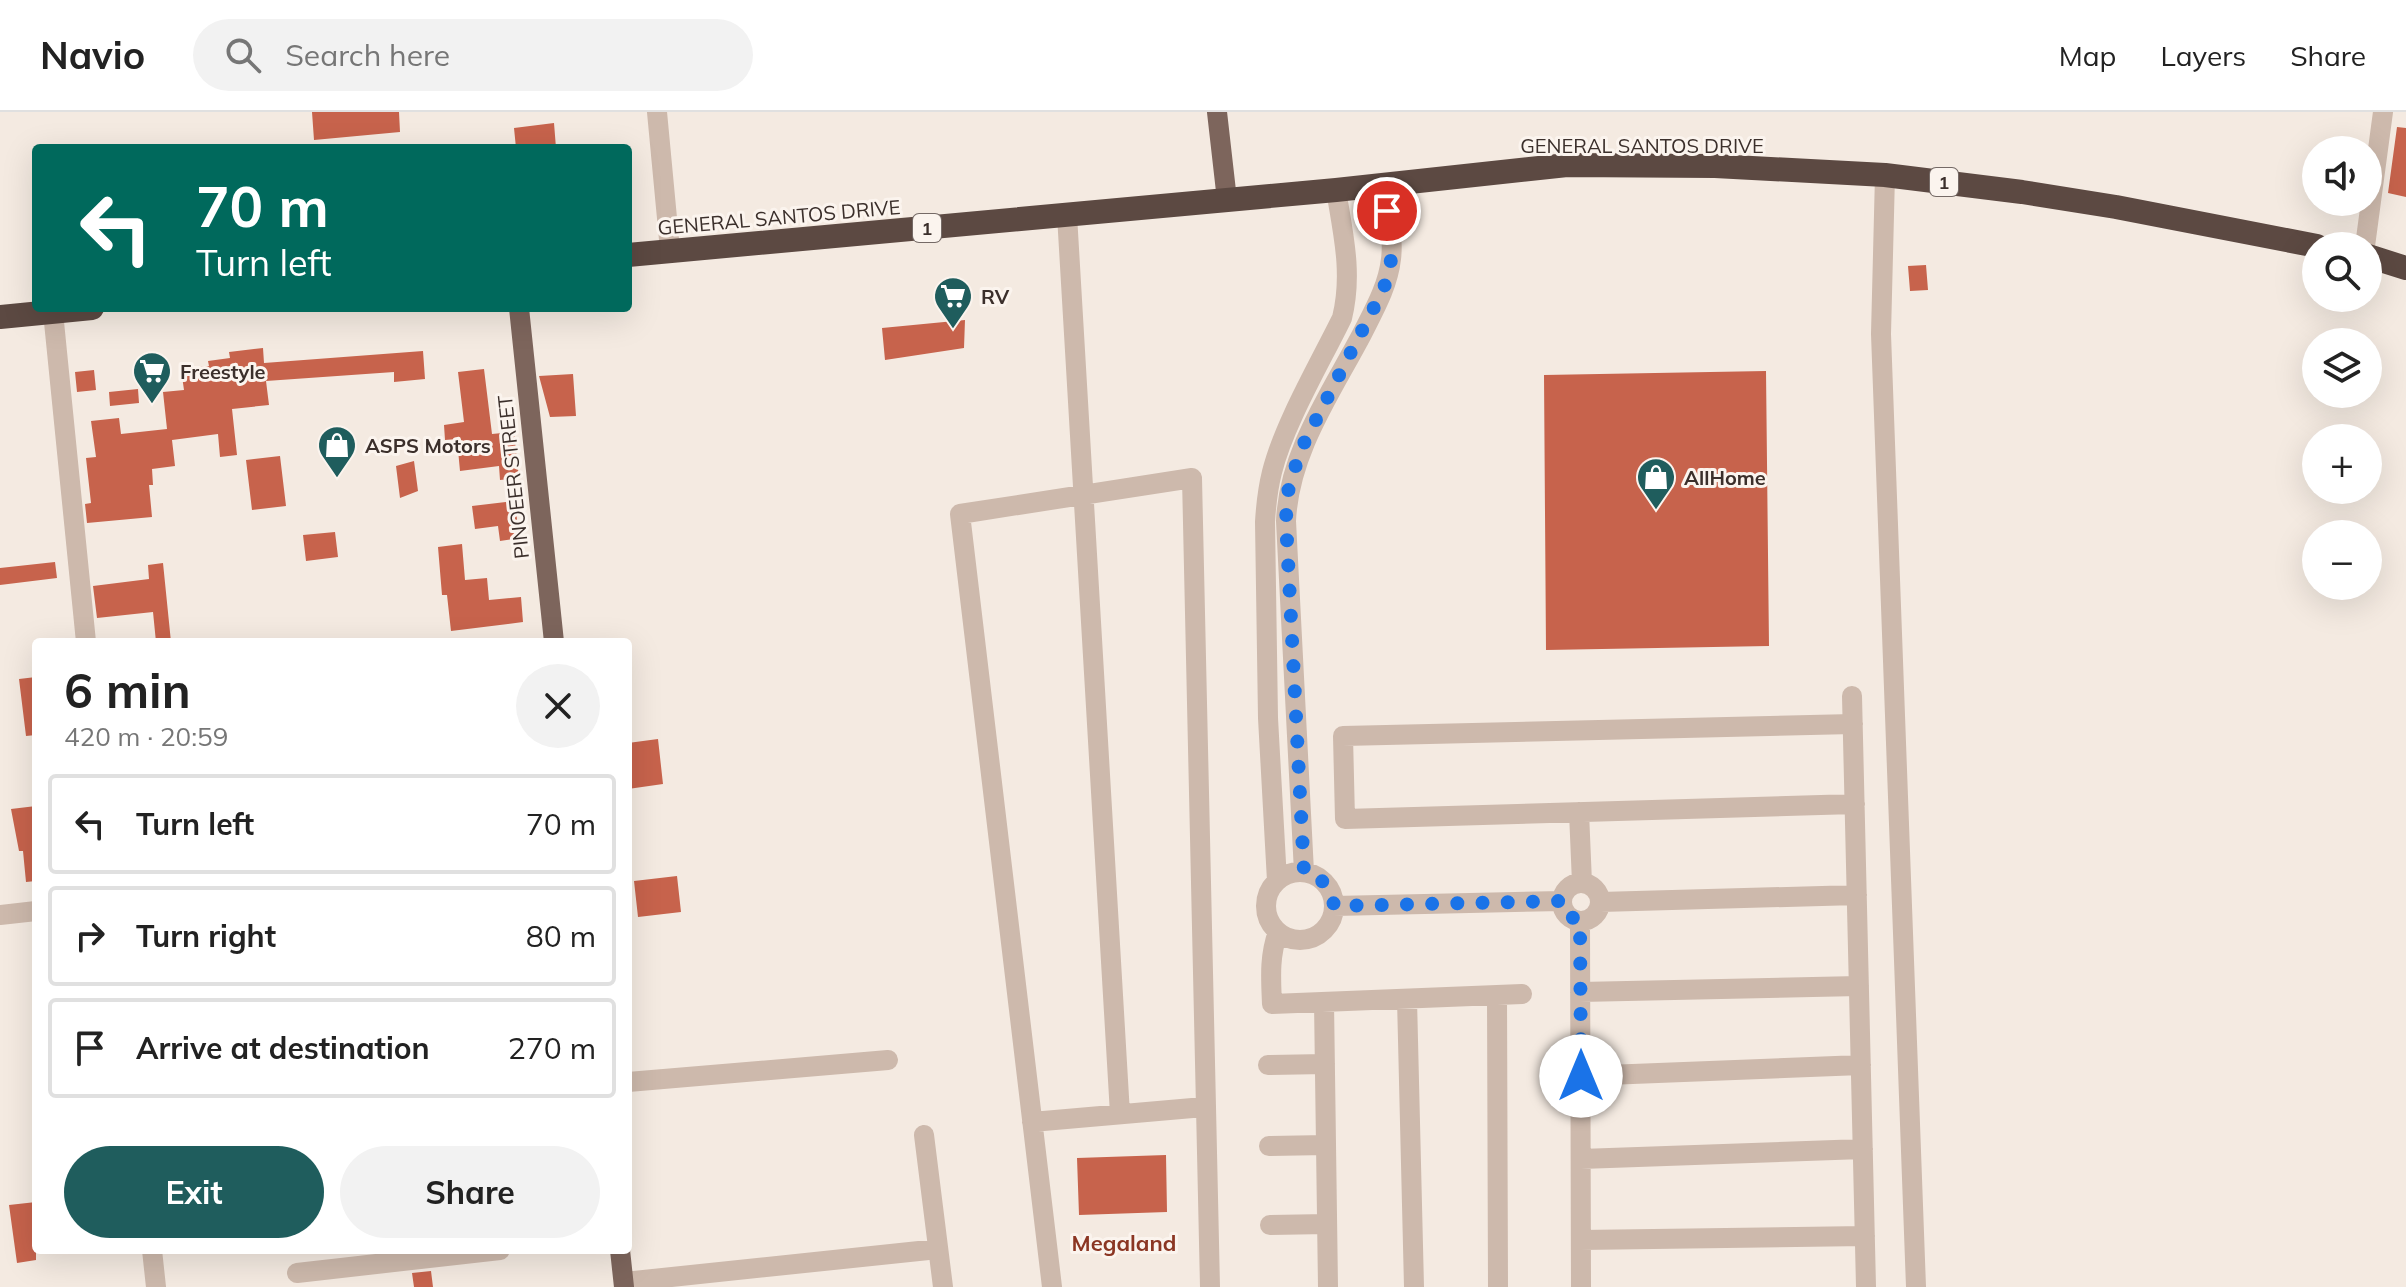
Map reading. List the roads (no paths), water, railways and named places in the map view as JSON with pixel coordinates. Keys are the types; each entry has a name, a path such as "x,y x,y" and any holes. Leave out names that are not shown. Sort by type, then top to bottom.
{"highway":[{"name":"GENERAL SANTOS DRIVE","path":"632,255 1336,190 1567,165 1715,166 1885,175 2101,204 2302,243"},
{"path":"2382,260 2406,268"},
{"path":"0,317 53,312"}],"main road":[{"path":"1217,112 1227,200"},
{"name":"PINOEER STREET","path":"519,312 554,638"},
{"path":"620,1254 624,1284"}],"street":[{"path":"657,112 670,250"},
{"path":"2367,232 2383,112"},
{"path":"1885,175 1881,334 1916,1287"},
{"path":"1304,872 1287,495 1300,451 1374,310 1389,271 1391,237 1383,185"},
{"path":"1277,881 1268,718 1267,492 1282,443 1342,318 1348,297 1349,277 1336,190"},
{"path":"1067,215 1120,1114"},
{"path":"53,312 86,638"},
{"path":"1052,1287 960,514 1192,478 1210,1287"},
{"path":"1852,696 1866,1287"},
{"path":"1853,724 1343,736 1345,819 1855,804"},
{"path":"1579,812 1582,883"},
{"path":"1295,872 1304,872 1314,875 1328,887 1334,906 1329,924 1314,937 1295,940 1278,932 1267,916 1266,907 1271,888 1277,881 1295,872"},
{"path":"1582,883 1595,889 1600,902 1594,915 1580,921 1567,915 1562,901 1568,888 1582,883"},
{"path":"1600,902 1857,895"},
{"path":"1334,906 1562,901"},
{"path":"0,915 32,911"},
{"path":"1580,921 1581,1287"},
{"path":"1278,932 1270,965 1272,1004 1522,994"},
{"path":"1580,992 1859,986"},
{"path":"1497,996 1498,1287"},
{"path":"1407,999 1414,1287"},
{"path":"1324,1002 1328,1287"},
{"path":"632,1082 888,1060"},
{"path":"1268,1065 1325,1064"},
{"path":"1581,1076 1861,1065"},
{"path":"1032,1122 1204,1107"},
{"path":"924,1135 943,1287"},
{"path":"1269,1146 1326,1145"},
{"path":"1581,1159 1863,1149"},
{"path":"1270,1225 1327,1224"},
{"path":"1581,1240 1865,1236"},
{"path":"624,1284 938,1249"},
{"path":"152,1254 156,1287"},
{"path":"297,1273 465,1254"}],"place":[{"name":"RV","path":"953,330"},
{"name":"Freestyle","path":"152,405"},
{"name":"ASPS Motors","path":"337,479"},
{"name":"AllHome","path":"1656,511"}],"district":[{"name":"Megaland","path":"1124,1243"}]}
